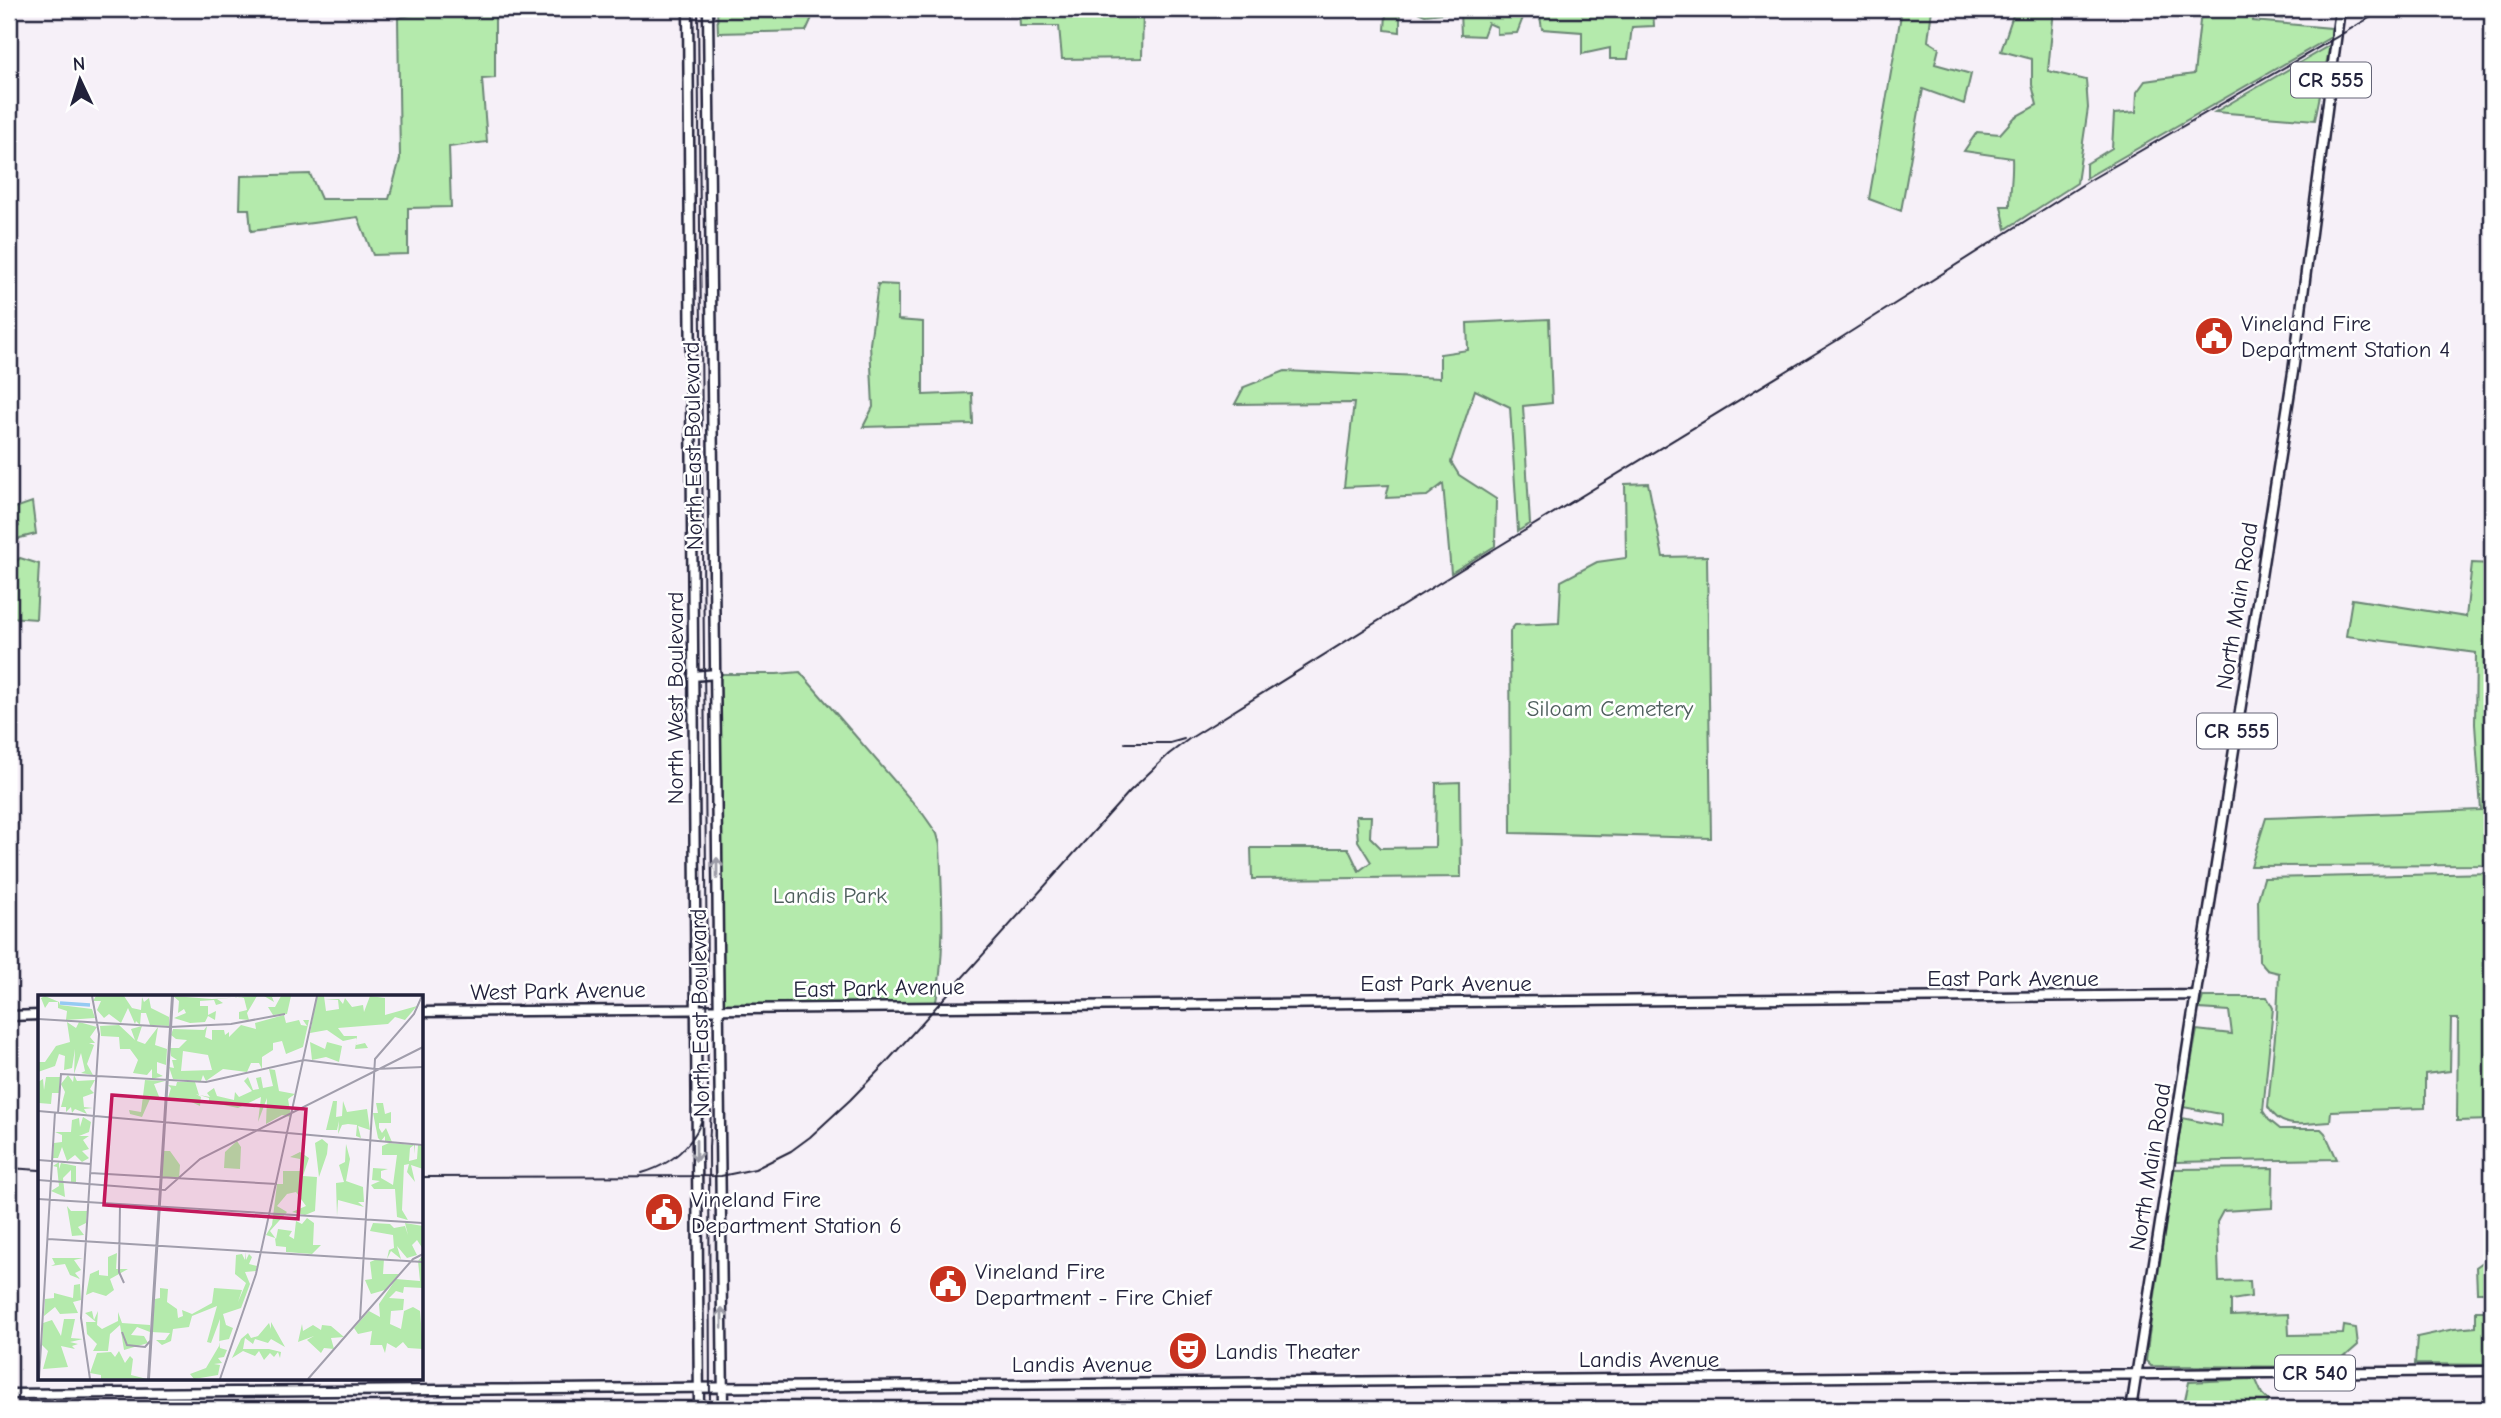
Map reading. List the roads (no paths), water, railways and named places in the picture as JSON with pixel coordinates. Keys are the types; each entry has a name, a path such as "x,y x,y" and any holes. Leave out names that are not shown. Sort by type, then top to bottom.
{"main road":[{"name":"North West Boulevard","path":"688,9 699,1409"},
{"name":"North East Boulevard","path":"708,9 723,1409"},
{"name":"North Main Road","path":"2131,1409 2294,361 2340,9"},
{"path":"693,676 716,674"},
{"name":"East Park Avenue","path":"695,1009 2196,995"},
{"name":"West Park Avenue","path":"424,1012 695,1009"},
{"path":"9,1016 38,1016"},
{"name":"Landis Avenue","path":"9,1394 2492,1371"}],"railway":[{"path":"642,1173 668,1161 689,1143 702,1119 708,1090 698,9"},
{"path":"424,1177 721,1176 755,1169 791,1151 810,1137 884,1065 1130,791 1189,739 1836,341 2090,180 2385,9"},
{"path":"1125,743 1170,743 1184,739"},
{"path":"710,1409 711,1111"},
{"path":"9,1168 38,1170"}],"place":[{"name":"Vineland Fire Department Station 4","path":"2214,336"},
{"name":"Vineland Fire Department Station 6","path":"664,1212"},
{"name":"Vineland Fire Department - Fire Chief","path":"948,1284"},
{"name":"Landis Theater","path":"1188,1351"}],"park label":[{"name":"Siloam Cemetery","path":"1610,708"},
{"name":"Landis Park","path":"830,895"}]}
